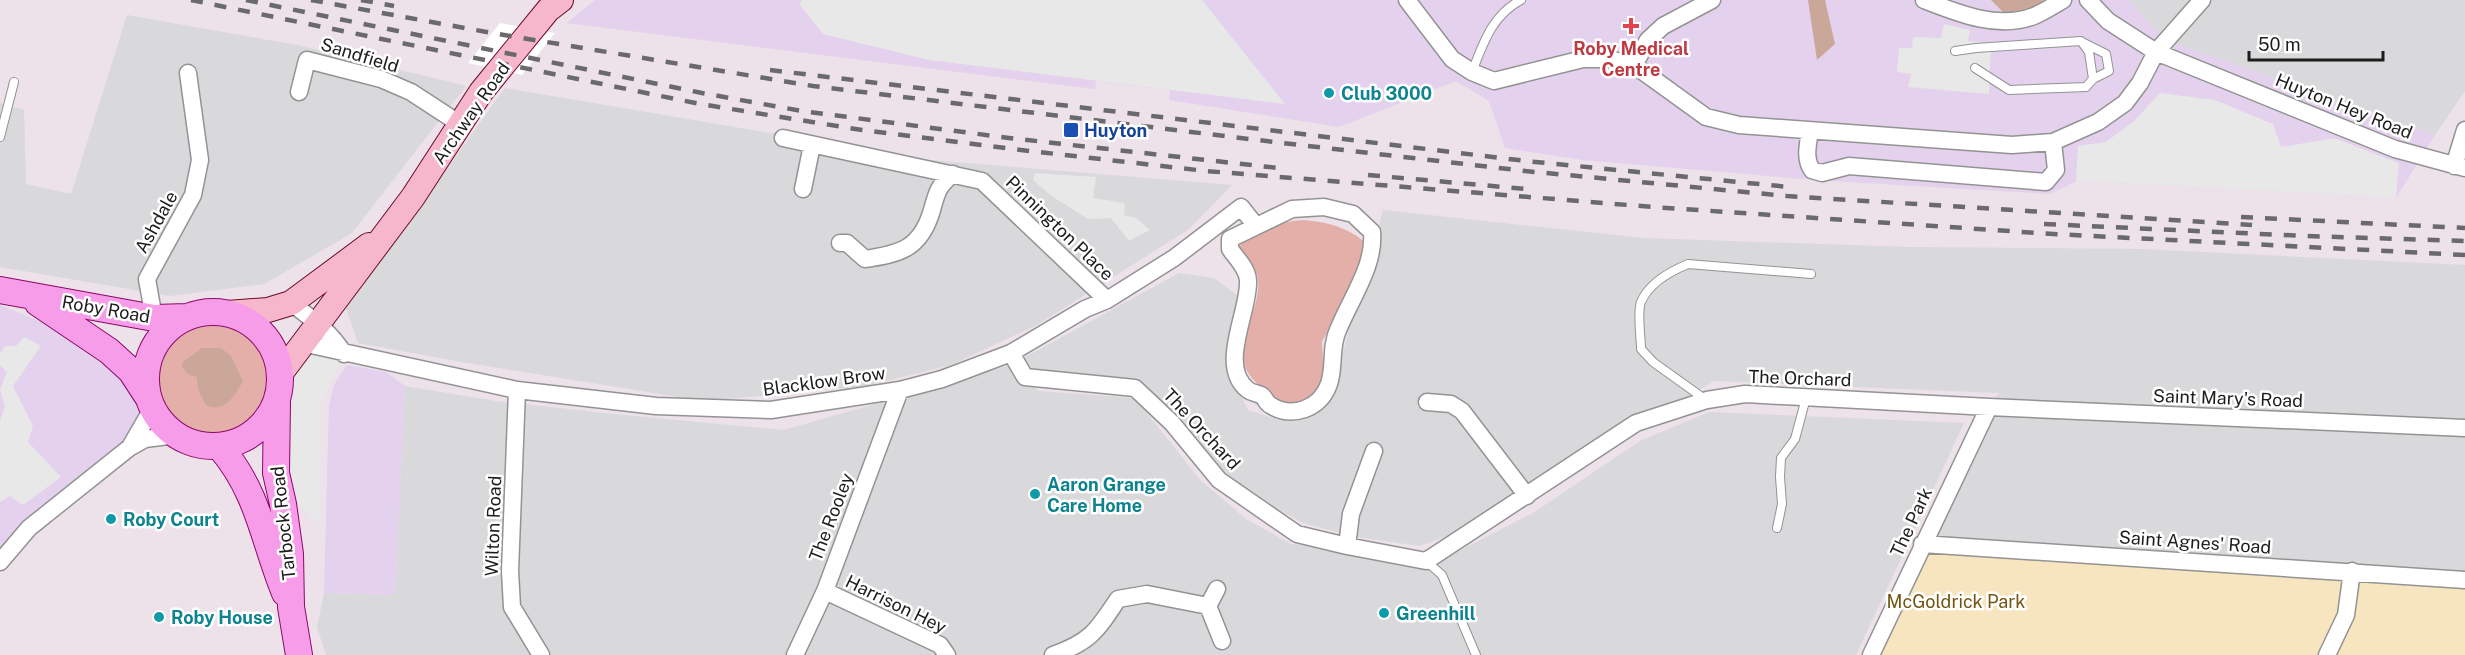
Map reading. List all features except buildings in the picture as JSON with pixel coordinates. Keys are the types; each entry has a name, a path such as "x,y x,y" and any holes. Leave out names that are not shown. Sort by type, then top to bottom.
{"main road":[{"name":"Archway Road","path":"281,373 413,198 482,92 548,10 561,0"},
{"name":"Archway Road","path":"227,313 268,310 291,303 388,231"},
{"name":"Roby Road","path":"0,290 154,318 188,317"},
{"name":"Roby Road","path":"25,295 109,351 131,371 150,403"},
{"path":"207,312 227,313 247,321 264,334 275,352 281,373 277,402 268,419 255,433 238,442 220,447 197,445 176,435 162,424 150,403 146,377 149,358 158,341 171,327 188,317 207,312"},
{"name":"Tarbock Road","path":"277,402 276,473 284,504 290,554 291,607 299,655"},
{"name":"Tarbock Road","path":"220,447 236,466 257,507 273,563 291,607"}],"street":[{"path":"1407,0 1452,59 1472,72 1494,81 1583,59 1609,58 1634,64 1707,117 1739,125 2012,145 2053,142 2098,122 2125,103 2140,83 2156,52 2202,0"},
{"path":"1924,0 1959,14 2011,21 2033,16 2063,0"},
{"name":"Huyton Hey Road","path":"2088,0 2108,21 2156,52 2395,149 2460,167"},
{"path":"1634,64 1648,40 1663,26 1704,2"},
{"name":"Sandfield","path":"299,92 307,60 381,79 411,92 460,124"},
{"name":"Ashdale","path":"154,318 147,279 193,195 200,160 188,73"},
{"path":"2460,167 2465,130"},
{"path":"1810,131 1806,158 1812,170 1822,173 1849,166 2046,182 2056,170 2053,142"},
{"name":"Pinnington Place","path":"783,138 982,181 1107,300"},
{"path":"803,189 812,145"},
{"path":"840,243 847,243 865,259 887,256 916,242 926,228 939,185 953,174"},
{"name":"Blacklow Brow","path":"302,343 517,390 656,406 771,410 900,390 942,379 1011,353 1085,309 1107,300 1174,258 1241,207 1256,226"},
{"path":"1324,207 1353,214 1372,232 1374,248 1370,261 1335,335 1329,385 1315,404 1306,410 1288,412 1268,404 1262,395 1249,391 1239,380 1236,369 1238,336 1248,280 1245,269 1230,249 1230,239 1256,226 1292,209 1324,207"},
{"path":"291,303 336,341 344,354"},
{"name":"The Orchard","path":"1011,353 1025,377 1135,388 1172,423 1219,480 1298,534 1426,561 1636,423 1707,400 1745,394 1989,407"},
{"name":"Wilton Road","path":"517,390 510,571 512,607 541,655"},
{"name":"The Rooley","path":"795,655 825,591 900,390"},
{"path":"1427,402 1451,404 1462,411 1527,496"},
{"path":"129,448 150,403"},
{"name":"Saint Mary's Road","path":"1989,407 2465,428"},
{"name":"The Park","path":"1871,655 1989,407"},
{"path":"0,562 29,528 129,448 145,439 176,435"},
{"path":"1347,546 1352,514 1374,450"},
{"name":"Saint Agnes' Road","path":"1922,544 2465,580"},
{"path":"2327,655 2346,615 2352,571"},
{"path":"1217,589 1208,606 1222,641"},
{"name":"Harrison Hey","path":"825,591 940,645 947,655"},
{"path":"1053,655 1078,646 1101,625 1118,599 1147,594 1208,606"}],"lane":[{"path":"1472,72 1488,33 1500,16 1521,0"},
{"path":"1955,51 2081,41 2106,54 2109,71 2093,79 2086,87 2009,90 1975,68"},
{"path":"2081,41 2089,52 2093,79"},
{"path":"0,137 14,82"},
{"path":"1707,400 1653,362 1641,350 1641,302 1656,282 1672,270 1688,264 1812,274"},
{"path":"1777,528 1782,504 1781,458 1795,439 1806,398"},
{"path":"1426,561 1442,575 1476,655"}],"shaded area":[{"path":"595,0 2129,0 2163,39 2435,135 2396,198 2077,181 2050,194 1814,180 1583,160 1505,148 1489,101 1456,81 1339,127 1169,100 1170,90 1096,81 1095,89 567,23"},
{"path":"801,0 1202,0 1285,104 929,60 823,34 800,5"},
{"path":"1808,0 1825,0 1835,44 1817,60"},
{"path":"1991,0 2043,0 2037,8 2004,13"},
{"path":"2129,0 2465,0 2465,91 2435,135 2163,39"},
{"path":"127,15 297,45 466,86 352,233 264,284 170,296 0,267 0,103 24,110 26,184 71,194"},
{"path":"1944,24 1970,30 1968,41 1991,44 1989,94 1908,87 1911,74 1897,72 1899,48 1912,48 1913,37 1941,38"},
{"path":"505,88 929,160 1232,185 1189,229 1037,325 951,365 866,386 704,401 358,343 346,308"},
{"path":"2160,93 2215,100 2273,124 2281,147 2334,138 2399,163 2396,198 2076,181 2078,146 2106,142 2134,121"},
{"path":"1035,173 1096,177 1093,198 1125,203 1124,215 1136,218 1150,230 1129,241 1111,218 1088,219 1050,195 1033,180"},
{"path":"1383,210 1643,238 1909,247 2141,249 2465,265 2465,580 1922,544 1989,407 1999,393 1714,381 1471,527 1420,546 1356,537 1303,523 1227,481 1138,378 1032,376 1022,359 1179,273 1214,278 1237,295 1230,352 1233,380 1248,410 1272,418 1307,415 1338,375 1355,301 1374,248"},
{"path":"1303,220 1337,226 1366,243 1360,268 1322,342 1324,375 1318,390 1302,403 1295,403 1284,402 1266,392 1249,374 1243,361 1245,335 1258,293 1258,279 1253,267 1239,248 1250,235 1258,230 1276,224"},
{"path":"0,305 44,323 133,386 140,410 133,426 129,448 0,562"},
{"path":"213,326 234,330 251,342 263,359 267,380 263,401 251,418 234,430 213,434 192,430 175,418 163,401 159,380 163,359 175,342 192,330"},
{"path":"24,337 41,346 13,386 33,426 28,442 61,477 23,505 10,496 0,502 0,421 5,407 0,389 7,372 0,365 0,354 5,346 16,346"},
{"path":"202,348 221,348 231,356 243,381 229,402 219,407 206,405 198,390 197,377 189,375 182,367 183,362"},
{"path":"308,349 344,354 321,402 319,527 295,499 289,473 286,411 299,363"},
{"path":"1014,364 1038,391 1135,398 1200,480 1246,519 1291,544 1406,556 1461,550 1533,513 1640,441 1709,412 1964,423 1856,655 326,655 317,627 324,593 395,595 405,386 496,401 784,430"},
{"path":"347,365 386,372 405,386 395,595 324,593 329,405 334,385"}],"green space":[{"name":"McGoldrick Park","path":"1922,544 2465,585 2465,655 1871,655"}],"pier":[{"path":"500,23 555,33 522,75 468,63"}],"railway":[{"path":"191,0 700,104 862,130 1206,171 1653,207 2053,234 2465,255"},
{"path":"246,0 702,93 802,111 1009,138 1287,169"},
{"path":"311,0 492,33 813,86 1274,142 1525,171 1787,196 2252,225"},
{"path":"361,0 394,6"},
{"path":"770,70 1526,161 1789,187"},
{"path":"1368,175 1526,189"},
{"path":"2241,217 2465,228"},
{"path":"2044,224 2465,241"}],"place":[{"name":"Roby Medical Centre","path":"1631,26"},
{"name":"Club 3000","path":"1329,93"},
{"name":"Huyton","path":"1071,130"},
{"name":"Aaron Grange Care Home","path":"1035,494"},
{"name":"Roby Court","path":"111,519"},
{"name":"Greenhill","path":"1384,613"},
{"name":"Roby House","path":"159,617"}]}
